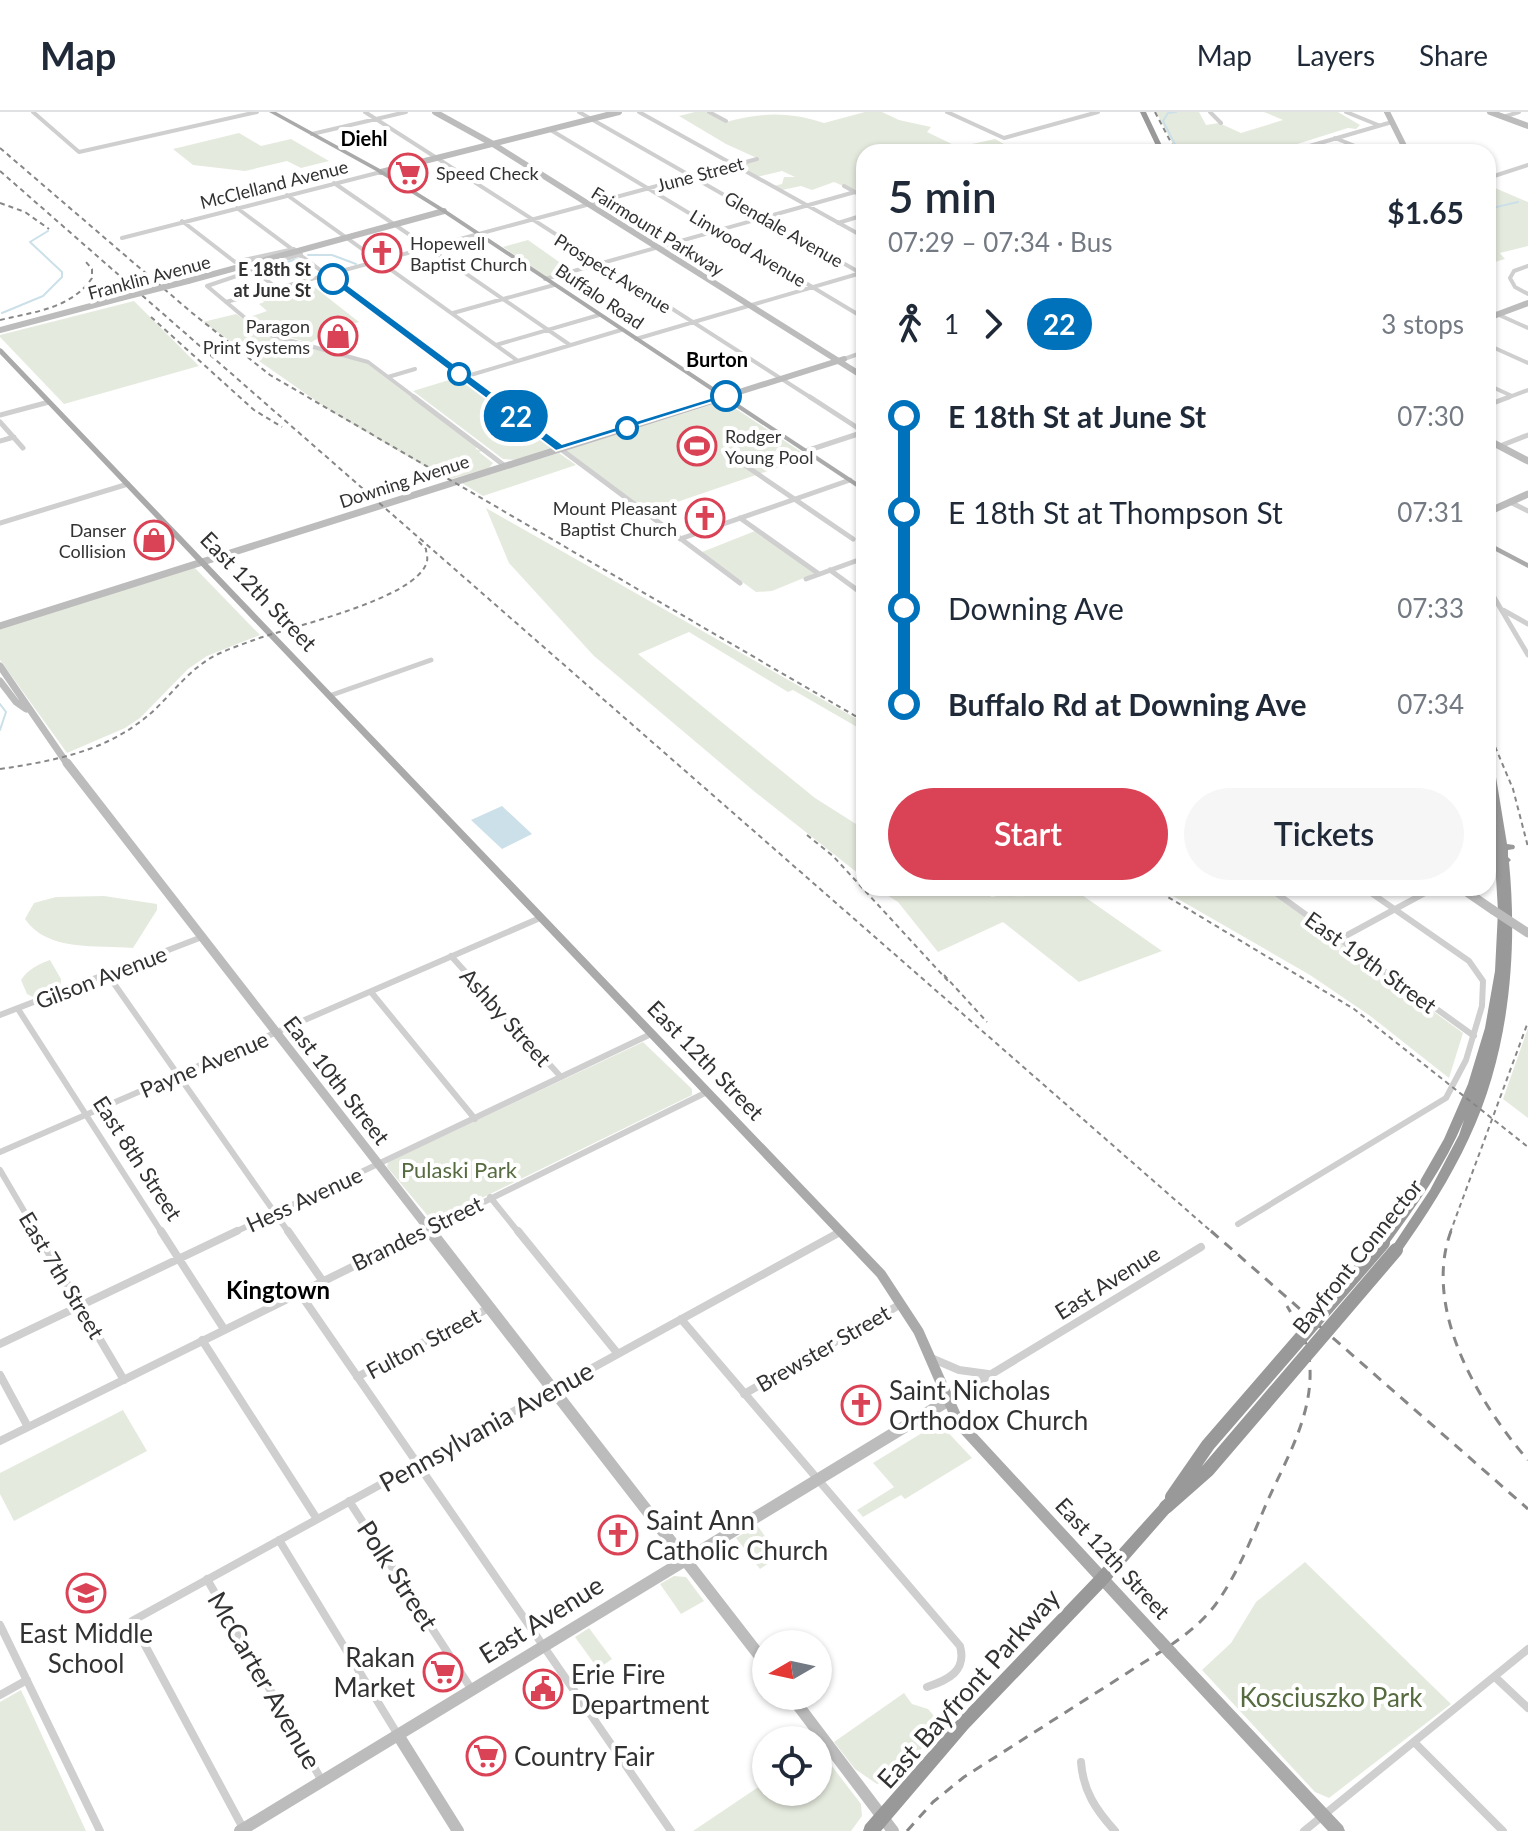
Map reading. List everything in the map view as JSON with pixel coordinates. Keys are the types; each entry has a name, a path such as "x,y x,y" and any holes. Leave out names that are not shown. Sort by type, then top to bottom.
{"highway":[{"path":"1137,112 1151,144"},
{"path":"1143,112 1158,144"},
{"name":"Bayfront Connector","path":"1390,1246 1451,1144 1486,1063 1501,1008 1510,915 1506,860 1509,847 1503,801 1496,781"},
{"name":"Bayfront Connector","path":"1496,810 1519,869"},
{"path":"1496,847 1509,847"},
{"path":"1496,858 1506,860"},
{"path":"1522,907 1525,938"},
{"name":"Bayfront Connector","path":"1102,1579 1166,1507 1208,1470 1390,1246 1427,1210 1467,1143 1499,1069 1515,1006"},
{"name":"East Bayfront Parkway","path":"871,1831 963,1724 1102,1579"}],"main road":[{"name":"Buffalo Road","path":"272,112 444,211 856,484"},
{"name":"East 12th Street","path":"0,350 881,1274 902,1303 931,1358 947,1401 966,1431 1338,1831"},
{"path":"1496,548 1528,566"}],"street":[{"path":"33,112 79,152 257,112"},
{"name":"Prospect Avenue","path":"365,112 856,427"},
{"path":"312,134 406,112"},
{"name":"Fairmount Parkway","path":"435,112 495,143"},
{"name":"Fairmount Parkway","path":"441,112 856,369"},
{"name":"Glendale Avenue","path":"579,112 856,269"},
{"name":"McClelland Avenue","path":"122,238 619,112"},
{"path":"639,112 856,233"},
{"path":"709,112 726,121"},
{"path":"947,112 1004,138 1098,112"},
{"path":"1210,112 1221,123"},
{"path":"1346,112 1378,125"},
{"path":"1387,112 1403,144"},
{"path":"1490,112 1528,126"},
{"path":"1503,117 1519,112"},
{"path":"1317,144 1392,122"},
{"name":"Linwood Avenue","path":"549,129 856,313"},
{"path":"1335,138 1350,144"},
{"name":"June Street","path":"226,302 757,159"},
{"path":"1496,175 1528,165"},
{"path":"334,183 570,345"},
{"path":"844,186 855,192"},
{"path":"545,279 855,192"},
{"path":"287,195 518,361"},
{"path":"237,208 740,583"},
{"name":"Franklin Avenue","path":"0,330 444,211"},
{"path":"838,223 856,217"},
{"path":"182,221 235,262 298,252"},
{"path":"298,252 208,285 263,333 360,358 505,466"},
{"path":"1528,266 1514,271 1510,280 1528,294"},
{"path":"253,270 277,288"},
{"path":"636,339 856,275"},
{"path":"453,314 554,285"},
{"path":"1498,314 1528,303"},
{"path":"1498,314 1528,328"},
{"path":"496,345 599,315"},
{"path":"464,377 621,330"},
{"path":"1496,349 1528,363"},
{"name":"Downing Avenue","path":"0,626 856,355"},
{"path":"388,377 415,369"},
{"path":"1496,389 1512,396"},
{"path":"1496,402 1528,390"},
{"path":"0,415 49,402"},
{"path":"0,422 23,448"},
{"path":"806,451 856,435"},
{"path":"1500,446 1528,435"},
{"path":"0,441 14,437"},
{"path":"1496,444 1528,461"},
{"path":"746,466 853,539"},
{"path":"680,539 850,480"},
{"path":"0,523 128,484"},
{"path":"1496,508 1528,494"},
{"path":"1510,502 1528,511"},
{"path":"740,518 819,574"},
{"path":"806,579 856,561"},
{"path":"830,570 856,589"},
{"path":"1496,601 1528,655"},
{"path":"1501,609 1528,624"},
{"path":"329,696 431,660"},
{"name":"East 10th Street","path":"0,666 17,689 26,709 752,1646"},
{"name":"East 10th Street","path":"0,681 16,702 26,709"},
{"name":"East 19th Street","path":"1280,896 1474,1036"},
{"path":"1238,1224 1446,1098 1459,1081 1474,1036 1484,989 1480,973 1469,961 1376,896"},
{"path":"1340,939 1419,896"},
{"path":"1473,896 1525,938"},
{"name":"Payne Avenue","path":"0,1152 540,918"},
{"name":"Gilson Avenue","path":"0,1015 202,937"},
{"name":"Ashby Street","path":"451,956 561,1077"},
{"path":"108,975 322,1280"},
{"path":"371,992 475,1119"},
{"name":"East 8th Street","path":"18,1009 224,1329"},
{"name":"Hess Avenue","path":"0,1344 651,1034"},
{"name":"Brandes Street","path":"0,1441 707,1092"},
{"name":"East 7th Street","path":"0,1170 124,1380"},
{"path":"490,1197 618,1354"},
{"name":"Pennsylvania Avenue","path":"243,1830 132,1621 840,1232"},
{"name":"East Avenue","path":"243,1830 1201,1247"},
{"path":"299,1292 671,1831"},
{"name":"Brewster Street","path":"744,1394 902,1303"},
{"name":"Fulton Street","path":"357,1377 489,1308"},
{"path":"681,1319 960,1646 963,1657 959,1669 947,1680 927,1687"},
{"path":"202,1340 317,1519"},
{"path":"931,1358 959,1370 992,1374"},
{"path":"0,1375 28,1427"},
{"name":"Polk Street","path":"349,1501 472,1690"},
{"path":"279,1540 458,1831"},
{"name":"McCarter Avenue","path":"207,1579 322,1781"},
{"path":"0,1625 100,1831"},
{"path":"1304,1831 1528,1649"},
{"path":"1495,1677 1528,1708"},
{"path":"0,1695 27,1680"},
{"path":"802,1710 893,1831"},
{"path":"1414,1742 1503,1831"},
{"path":"1081,1762 1081,1782 1089,1800 1115,1831"}],"green space":[{"path":"706,112 726,122 751,116 775,115 824,123 865,112 882,112 899,120 931,127 927,132 952,144 856,144 856,192 834,182 812,190 801,186 782,190 774,186 782,184 784,177 795,177 782,171 757,177 738,166 759,159 726,144 679,116"},
{"path":"1156,112 1199,112 1206,125 1219,123 1241,133 1283,120 1264,112 1338,112 1360,125 1356,129 1348,128 1297,144 1173,144"},
{"path":"239,133 261,146 291,139 329,161 301,168 287,161 245,171 193,165 173,149"},
{"path":"995,139 1004,144 972,144"},
{"path":"1496,188 1528,202 1528,246 1500,253 1505,259 1496,262"},
{"path":"528,240 572,271 547,277 503,247"},
{"path":"308,282 359,322 329,332 310,343 270,332 247,318 267,311 259,304 264,302 258,295"},
{"path":"134,301 199,366 64,404 0,337 0,335"},
{"path":"236,314 266,335 365,362 476,446 493,463 489,468 448,480 332,412 203,322"},
{"path":"459,377 500,407 488,410 511,427 519,421 552,446 551,449 516,460 503,459 413,391"},
{"path":"724,401 809,457 648,512 566,450"},
{"path":"559,453 576,465 483,496 462,483"},
{"path":"486,508 856,718 856,726 793,690 788,692 689,632 638,654 815,798 856,824 856,872 755,792 594,656 509,563"},
{"path":"755,531 816,573 772,591 756,592 702,552"},
{"path":"194,567 260,635 207,656 188,669 140,718 125,728 67,753 0,660 0,628"},
{"path":"104,896 157,904 157,910 133,948 59,942 34,930 25,919 34,903 56,897"},
{"path":"889,896 1083,896 1162,951 1079,982 1003,922 938,952 898,902"},
{"path":"1173,896 1275,896 1463,1033 1449,1078 1369,1015 1310,975"},
{"path":"50,960 61,979 60,988 35,998 27,994 21,980 34,967"},
{"path":"1528,1028 1528,1118 1503,1099"},
{"name":"Pulaski Park","path":"643,1042 692,1089 692,1095 433,1222 387,1167 388,1162"},
{"path":"123,1410 147,1451 14,1521 0,1494 0,1473"},
{"path":"935,1425 942,1426 972,1458 905,1499 901,1495 863,1517 857,1510 894,1487 873,1463"},
{"path":"757,1525 779,1556 760,1569 736,1538"},
{"name":"Kosciuszko Park","path":"1305,1562 1451,1704 1329,1798 1315,1792 1202,1670 1231,1643 1256,1602"},
{"path":"674,1576 686,1577 704,1601 681,1614 660,1584"},
{"path":"589,1628 612,1659 598,1669 575,1637"},
{"path":"21,1690 86,1831 0,1831 0,1702"},
{"path":"904,1693 912,1704 928,1709 942,1725 895,1779 877,1784 855,1769 834,1742"},
{"path":"832,1766 861,1804 862,1816 851,1831 693,1831 752,1791 752,1806 832,1806"}],"water":[{"path":"502,806 532,834 502,849 471,820"}],"waterway":[{"path":"1175,144 1163,121 1168,113 1176,112"},
{"path":"1496,207 1518,202"},
{"path":"2,313 43,296 62,277 62,272 30,242 48,231"},
{"path":"308,255 332,255 356,264"},
{"path":"262,270 300,258"},
{"path":"0,704 6,712 0,730"}],"railway":[{"path":"1155,112 1172,144"},
{"path":"0,148 191,312 270,375 856,716"},
{"path":"0,171 1213,1233"},
{"path":"0,203 25,212 49,229"},
{"path":"0,320 50,308 73,297 92,278 92,269 86,262"},
{"path":"151,317 254,410 282,427"},
{"path":"0,769 54,759 106,742 146,718 191,673 212,657 254,640 350,610 401,588 419,575 427,561 426,549 418,541"},
{"path":"1496,749 1513,789 1528,847"},
{"path":"807,835 833,856 856,881"},
{"path":"870,896 949,982"},
{"path":"1166,896 1354,1009 1492,1119"},
{"path":"944,975 987,1022"},
{"path":"1492,1119 1528,1022"},
{"path":"1450,1233 1492,1119"},
{"path":"1492,1119 1528,1147"},
{"path":"1211,1231 1528,1509"},
{"path":"1451,1231 1444,1261 1444,1292 1460,1354 1491,1412 1528,1460"},
{"path":"907,1831 933,1802 964,1777 1168,1647 1195,1626 1218,1601 1251,1540 1307,1404 1310,1386 1308,1352 1300,1328 1287,1306"}],"bus line":[{"name":"22","path":"333,279 560,449 726,396"}],"place":[{"name":"Speed Check","path":"408,173"},
{"name":"Hopewell Baptist Church","path":"382,253"},
{"name":"E 18th St at June St","path":"333,279"},
{"name":"Paragon Print Systems","path":"338,336"},
{"name":"Rodger Young Pool","path":"697,446"},
{"name":"Mount Pleasant Baptist Church","path":"705,518"},
{"name":"Danser Collision","path":"154,540"},
{"name":"Saint Nicholas Orthodox Church","path":"861,1405"},
{"name":"Saint Ann Catholic Church","path":"618,1535"},
{"name":"East Middle School","path":"86,1593"},
{"name":"Rakan Market","path":"443,1672"},
{"name":"Erie Fire Department","path":"543,1689"},
{"name":"Country Fair","path":"486,1756"}],"district":[{"name":"Diehl","path":"364,138"},
{"name":"Burton","path":"717,359"},
{"name":"Kingtown","path":"278,1289"}]}
